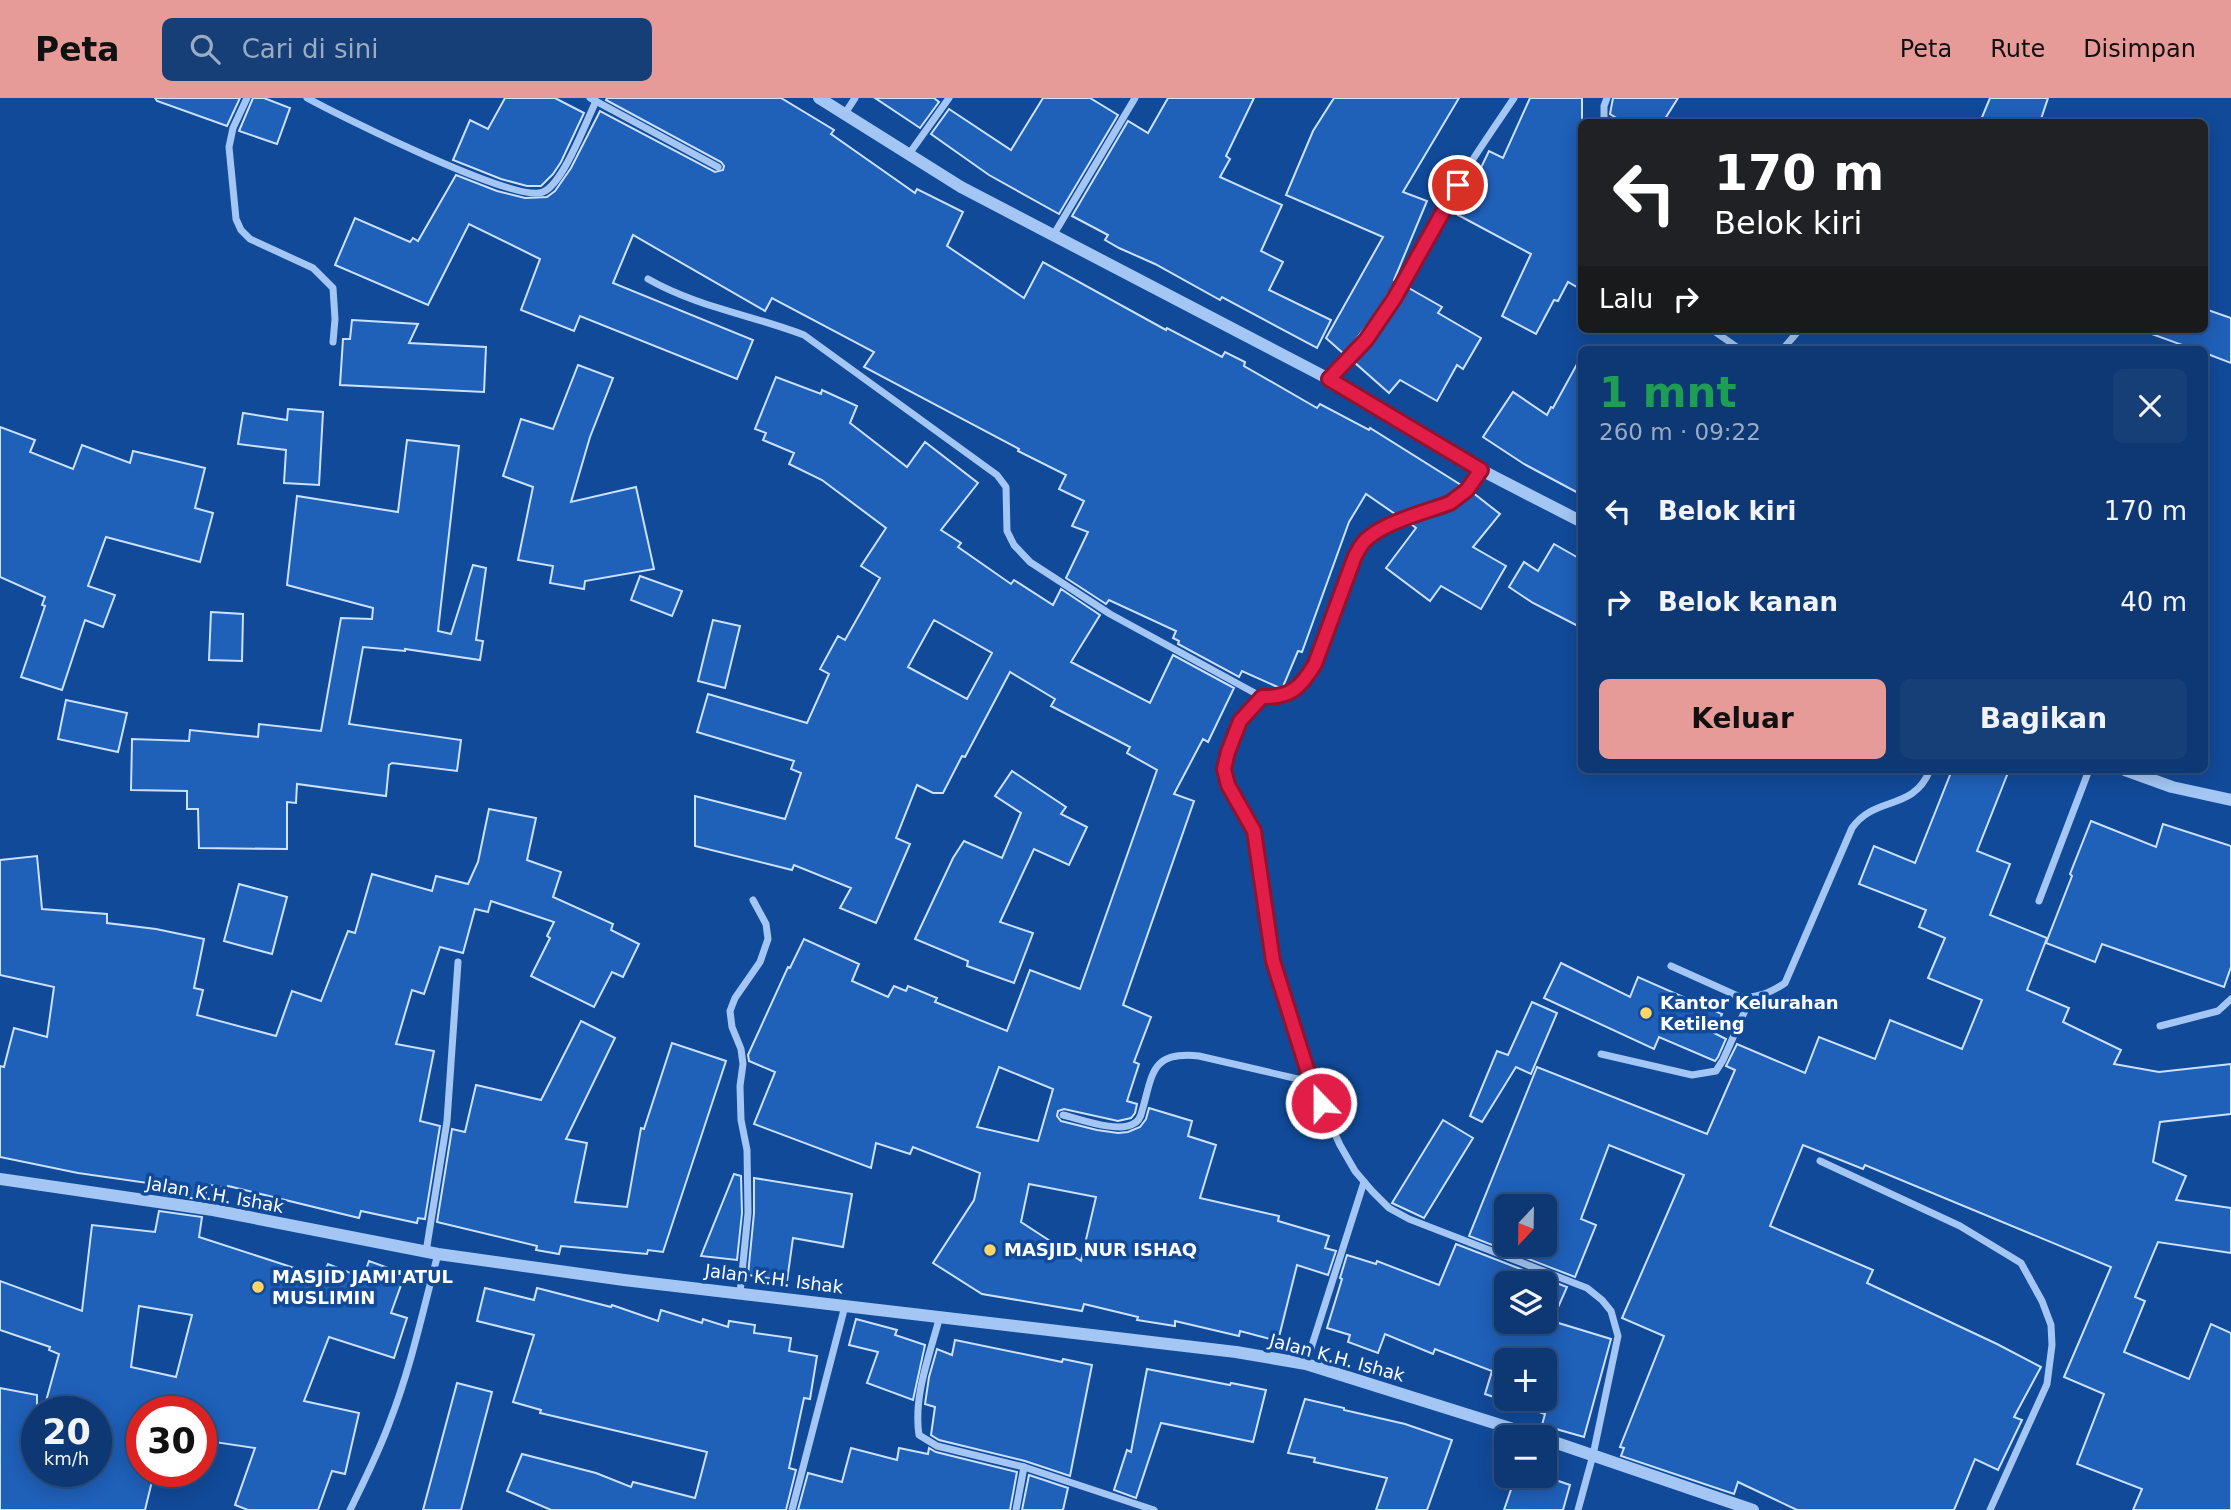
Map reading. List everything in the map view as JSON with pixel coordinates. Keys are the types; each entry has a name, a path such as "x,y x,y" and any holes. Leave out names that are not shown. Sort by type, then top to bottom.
{"street":[{"path":"247,98 233,128 229,147 236,219 241,230 250,239 313,268 333,288 333,342"},
{"path":"307,98 418,154 534,195 549,188 561,176 593,100 718,167"},
{"path":"819,98 961,187 1329,379 1481,470 1578,520"},
{"path":"844,115 855,98"},
{"path":"909,154 949,98"},
{"path":"1054,234 1134,98"},
{"path":"1329,379 1366,340 1394,299 1446,204 1514,98"},
{"path":"1604,119 1607,98"},
{"path":"648,279 700,303 804,335 997,475 1006,487 1007,531 1014,545 1030,562 1110,614 1262,697 1290,693 1299,687 1308,675 1315,664 1355,556 1367,538 1386,527 1450,503 1467,490 1481,470"},
{"path":"1717,333 1735,346"},
{"path":"1262,697 1240,721 1224,769 1228,785 1254,831 1273,961 1311,1082 1340,1145 1364,1182 1389,1208 1409,1219 1587,1289 1611,1311 1618,1336 1593,1455 1578,1510"},
{"path":"1671,966 1740,997 1770,993 1785,983 1852,828 1860,816 1915,793 1928,773"},
{"path":"2039,901 2088,773"},
{"path":"2131,773 2172,787 2231,800"},
{"path":"740,1293 748,1213 747,1150 741,1120 740,1086 743,1064 730,1011 735,998 760,962 768,939 766,924 753,900"},
{"path":"350,1510 391,1420 410,1362 432,1253 447,1121 458,962"},
{"path":"1601,1054 1692,1075 1716,1071 1751,997"},
{"path":"2160,1026 2218,1011 2231,999"},
{"path":"1063,1115 1117,1127 1133,1124 1140,1117 1155,1066 1162,1060 1181,1054 1311,1082"},
{"path":"1820,1161 1960,1226 2021,1263 2042,1301 2051,1325 2052,1345 2047,1384 1990,1510"},
{"name":"Jalan K.H. Ishak","path":"0,1178 213,1210 432,1253 624,1280 1236,1352 1306,1364 1501,1425"},
{"path":"1306,1364 1364,1182"},
{"path":"792,1510 845,1305"},
{"path":"940,1316 918,1402 916,1417 919,1435 937,1446 1024,1467 1154,1510"},
{"path":"1557,1443 1753,1510"},
{"path":"1016,1510 1024,1467"}],"building":[{"path":"155,98 240,98 227,126"},
{"path":"253,98 264,98 290,108 277,144 239,131"},
{"path":"505,98 555,98 584,113 561,162 541,186 527,186 501,179 453,160 470,120 488,129"},
{"path":"781,98 834,130 831,134 915,193 917,189 963,212 947,246 1024,298 1043,262 1166,330 1167,328 1222,357 1225,352 1245,362 1244,366 1317,408 1320,404 1369,430 1370,428 1461,485 1455,493 1447,497 1398,516 1366,494 1349,522 1302,652 1298,651 1282,689 1242,671 1239,677 1178,644 1179,641 1173,638 1176,631 1109,600 1106,604 1066,578 1088,532 1072,526 1084,501 1059,489 1066,475 864,367 874,352 772,298 765,311 633,235 613,283 753,340 737,379 580,316 574,331 521,310 540,259 469,224 428,305 335,265 355,218 410,242 413,238 418,241 456,175 497,191 525,198 547,197 555,191 571,168 600,111 715,172 723,170 721,162 606,100"},
{"path":"875,98 934,98 939,102 920,128"},
{"path":"1043,98 1090,98 1118,115 1059,214 989,175 931,134 949,109 1011,150"},
{"path":"1168,98 1254,98 1226,156 1230,159 1220,177 1282,205 1261,251 1283,262 1269,290 1331,320 1317,348 1222,297 1220,300 1155,264 1119,248 1105,240 1108,235 1072,216 1128,121 1148,133"},
{"path":"1334,98 1459,98 1403,192 1427,201 1394,280 1396,281 1375,315 1344,354 1326,338 1383,237 1286,195 1313,131"},
{"path":"1530,98 1582,98 1582,119 1578,119 1578,288 1568,282 1558,301 1554,300 1536,334 1502,316 1531,254 1458,215 1489,151 1503,158"},
{"path":"1613,98 1678,98 1665,119 1618,119 1610,114"},
{"path":"1990,98 2048,98 2041,119 1981,119"},
{"path":"1407,287 1442,307 1438,313 1481,338 1463,369 1457,365 1437,401 1400,380 1389,393 1354,362 1385,322"},
{"path":"2208,310 2231,318 2231,363 2208,354 2208,346 2185,346 2149,333 2208,333"},
{"path":"352,320 418,324 409,343 486,347 484,392 340,385 343,339 350,339"},
{"path":"1578,362 1578,493 1524,464 1483,437 1513,392 1547,415 1551,407 1553,408"},
{"path":"578,365 613,378 590,437 571,502 636,487 654,569 585,581 584,589 550,583 553,566 518,560 533,487 503,476 521,419 553,429"},
{"path":"776,377 821,394 822,390 857,406 850,423 907,467 925,442 978,483 941,530 961,543 958,547 1011,584 1014,580 1053,605 1061,589 1100,615 1071,662 1150,703 1173,655 1234,688 1208,742 1203,739 1174,794 1194,801 1123,1005 1151,1017 1134,1062 1139,1064 1127,1101 1137,1104 1135,1113 1131,1118 1118,1121 1064,1109 1058,1111 1057,1116 1061,1121 1118,1133 1140,1127 1149,1108 1192,1121 1188,1136 1216,1145 1200,1198 1279,1216 1278,1221 1329,1236 1325,1248 1336,1251 1328,1275 1297,1265 1278,1341 1240,1331 1239,1336 1175,1321 1175,1326 1137,1320 1138,1317 1084,1304 1082,1311 982,1294 933,1263 974,1200 980,1173 913,1147 910,1154 876,1143 871,1168 754,1124 775,1072 749,1061 748,1055 788,967 790,968 804,939 859,964 852,981 888,997 894,986 906,991 908,986 937,998 935,1002 1007,1031 1030,970 1080,989 1157,770 1127,753 1130,747 1051,706 1055,699 1010,672 943,793 933,793 917,785 896,838 910,844 876,923 840,908 851,888 794,865 792,870 695,846 695,796 785,819 801,773 791,769 794,761 697,732 708,694 807,723 829,674 820,669 838,636 845,640 880,578 861,566 886,528 822,480 789,464 794,453 763,440 766,433 755,429","holes":["934,620 992,653 967,699 908,667","999,1067 1053,1089 1038,1141 977,1127","1029,1184 1096,1197 1081,1261 1021,1222"]},
{"path":"288,409 323,412 319,485 284,483 286,450 238,444 243,413 287,420"},
{"path":"0,427 35,440 30,452 73,469 82,445 130,463 133,451 205,468 195,508 213,513 200,562 106,537 88,586 115,595 103,627 85,620 62,690 21,677 45,606 42,605 45,597 0,577"},
{"path":"407,440 459,446 438,631 451,634 473,565 486,568 476,640 483,641 480,660 405,649 363,647 349,724 461,740 457,771 392,763 389,765 386,796 297,784 296,803 287,802 287,849 199,848 198,809 187,809 187,791 131,790 132,739 189,741 190,730 258,737 259,724 321,731 341,618 372,619 373,608 287,585 297,496 398,512"},
{"path":"1472,492 1500,514 1473,547 1506,566 1481,609 1441,586 1430,601 1386,568 1416,528 1411,524 1453,508"},
{"path":"1554,544 1578,558 1578,626 1533,603 1509,587 1524,562 1538,571"},
{"path":"640,576 682,591 672,616 631,600"},
{"path":"211,612 243,614 242,661 209,660"},
{"path":"713,620 740,626 725,688 698,681"},
{"path":"66,700 127,713 118,752 58,739"},
{"path":"1012,771 1066,807 1061,814 1087,827 1069,865 1034,849 1000,922 1033,933 1014,983 967,966 968,961 915,939 953,858 964,841 1002,858 1021,813 995,796"},
{"path":"1951,773 2008,773 1977,851 2010,864 1990,915 2047,938 2027,990 2069,1008 2063,1022 2121,1050 2114,1064 2159,1072 2231,1064 2231,1114 2160,1122 2153,1162 2186,1176 2176,1200 2231,1208 2231,1253 2158,1242 2135,1297 2145,1301 2124,1352 2189,1379 2211,1324 2231,1333 2231,1510 2133,1510 2142,1489 2077,1464 2104,1394 2064,1377 2111,1267 1865,1165 1863,1169 1803,1145 1770,1226 1873,1270 1867,1283 2041,1367 2014,1417 2022,1420 1998,1470 1975,1459 1954,1510 1797,1510 1738,1482 1734,1494 1621,1456 1624,1448 1620,1447 1664,1336 1622,1318 1684,1175 1609,1145 1581,1219 1596,1225 1575,1277 1523,1257 1558,1256 1558,1194 1494,1194 1494,1246 1469,1236 1537,1067 1707,1134 1735,1070 1726,1066 1737,1044 1805,1073 1819,1037 1875,1059 1890,1020 1962,1049 1982,1000 1928,978 1945,938 1919,927 1926,910 1859,884 1874,846 1915,863"},
{"path":"489,809 536,818 527,860 561,872 553,897 613,924 611,930 639,944 623,977 612,972 594,1007 531,976 550,938 547,936 554,922 491,901 488,912 475,909 463,953 440,947 424,994 412,990 396,1044 434,1051 420,1121 440,1126 425,1219 418,1218 417,1223 361,1211 359,1218 228,1186 227,1189 207,1184 205,1200 161,1194 162,1185 78,1173 0,1157 0,1066 4,1067 14,1028 47,1037 54,987 0,975 0,860 37,856 42,909 107,914 107,923 204,939 194,988 203,990 197,1015 276,1036 292,991 321,1001 348,931 355,933 372,874 432,891 436,876 468,884 478,862"},
{"path":"2091,821 2156,847 2163,824 2231,846 2231,967 2224,987 2102,944 2095,962 2046,943"},
{"path":"239,884 287,897 272,954 224,941"},
{"path":"1561,963 1630,997 1638,977 1722,1014 1714,1033 1726,1039 1718,1057 1715,1061 1659,1037 1654,1049 1544,998"},
{"path":"1532,1002 1557,1013 1531,1074 1516,1067 1482,1122 1470,1116 1497,1051 1508,1055"},
{"path":"581,1021 615,1038 566,1139 587,1143 575,1202 627,1207 641,1128 644,1129 672,1043 726,1061 663,1252 648,1250 647,1254 561,1246 559,1254 536,1250 537,1246 437,1222 452,1129 465,1132 476,1085 541,1100"},
{"path":"1443,1120 1473,1138 1424,1218 1392,1203"},
{"path":"734,1174 741,1176 742,1213 737,1260 701,1256"},
{"path":"754,1178 852,1194 843,1247 793,1238 787,1281 748,1275 754,1213"},
{"path":"159,1211 202,1217 199,1237 322,1277 328,1264 363,1278 369,1261 405,1274 391,1313 407,1318 394,1358 329,1337 304,1401 359,1413 345,1474 332,1471 318,1510 248,1510 235,1505 255,1448 217,1442 217,1396 126,1396 126,1487 151,1487 145,1510 0,1510 0,1388 37,1395 21,1396 21,1487 112,1487 112,1396 47,1396 59,1354 49,1350 50,1347 0,1330 0,1281 82,1311 92,1225 155,1232","holes":["139,1306 192,1315 176,1377 131,1367"]},
{"path":"1456,1244 1526,1271 1494,1271 1494,1334 1557,1334 1557,1323 1611,1339 1584,1437 1557,1429 1557,1425 1542,1425 1545,1414 1536,1411 1557,1411 1557,1348 1494,1348 1494,1397 1485,1394 1492,1371 1435,1349 1433,1354 1385,1334 1378,1353 1348,1342 1350,1335 1327,1328 1347,1255 1376,1264 1377,1261 1439,1285"},
{"path":"1557,1283 1567,1287 1557,1310"},
{"path":"485,1288 534,1300 537,1288 611,1307 612,1305 658,1321 661,1310 702,1323 703,1319 728,1327 729,1321 755,1325 754,1333 791,1338 789,1351 817,1356 810,1399 804,1398 789,1468 796,1470 786,1510 551,1510 507,1491 522,1454 596,1473 631,1487 633,1482 695,1498 707,1452 540,1413 541,1410 513,1402 534,1335 477,1321"},
{"path":"856,1319 897,1330 895,1335 925,1345 913,1400 867,1383 878,1352 849,1345"},
{"path":"955,1340 1062,1362 1063,1359 1092,1365 1070,1476 1025,1461 939,1440 931,1435 935,1407 925,1404 929,1377 937,1349 952,1355"},
{"path":"1147,1369 1266,1390 1253,1442 1161,1423 1136,1498 1114,1490 1127,1450 1131,1452"},
{"path":"457,1383 492,1392 461,1510 423,1510"},
{"path":"1305,1399 1405,1424 1452,1440 1427,1510 1376,1510 1387,1478 1314,1462 1315,1458 1288,1453"},
{"path":"851,1448 897,1460 899,1448 928,1454 929,1448 1017,1472 1010,1510 798,1510 808,1473 842,1482"},
{"path":"1029,1475 1068,1488 1063,1510 1022,1510"},
{"path":"1557,1481 1570,1485 1563,1510 1504,1510 1512,1488 1557,1488"}],"place":[{"name":"Kantor Kelurahan Ketileng","path":"1646,1013"},
{"name":"MASJID NUR ISHAQ","path":"990,1250"},
{"name":"MASJID JAMI'ATUL MUSLIMIN","path":"258,1287"}],"route":[{"path":"1321,1103 1311,1082 1273,961 1254,831 1228,785 1224,769 1240,721 1262,697 1276,697 1299,687 1315,664 1355,556 1367,538 1386,527 1459,498 1481,470 1329,379 1366,340 1394,299 1458,185"}]}
